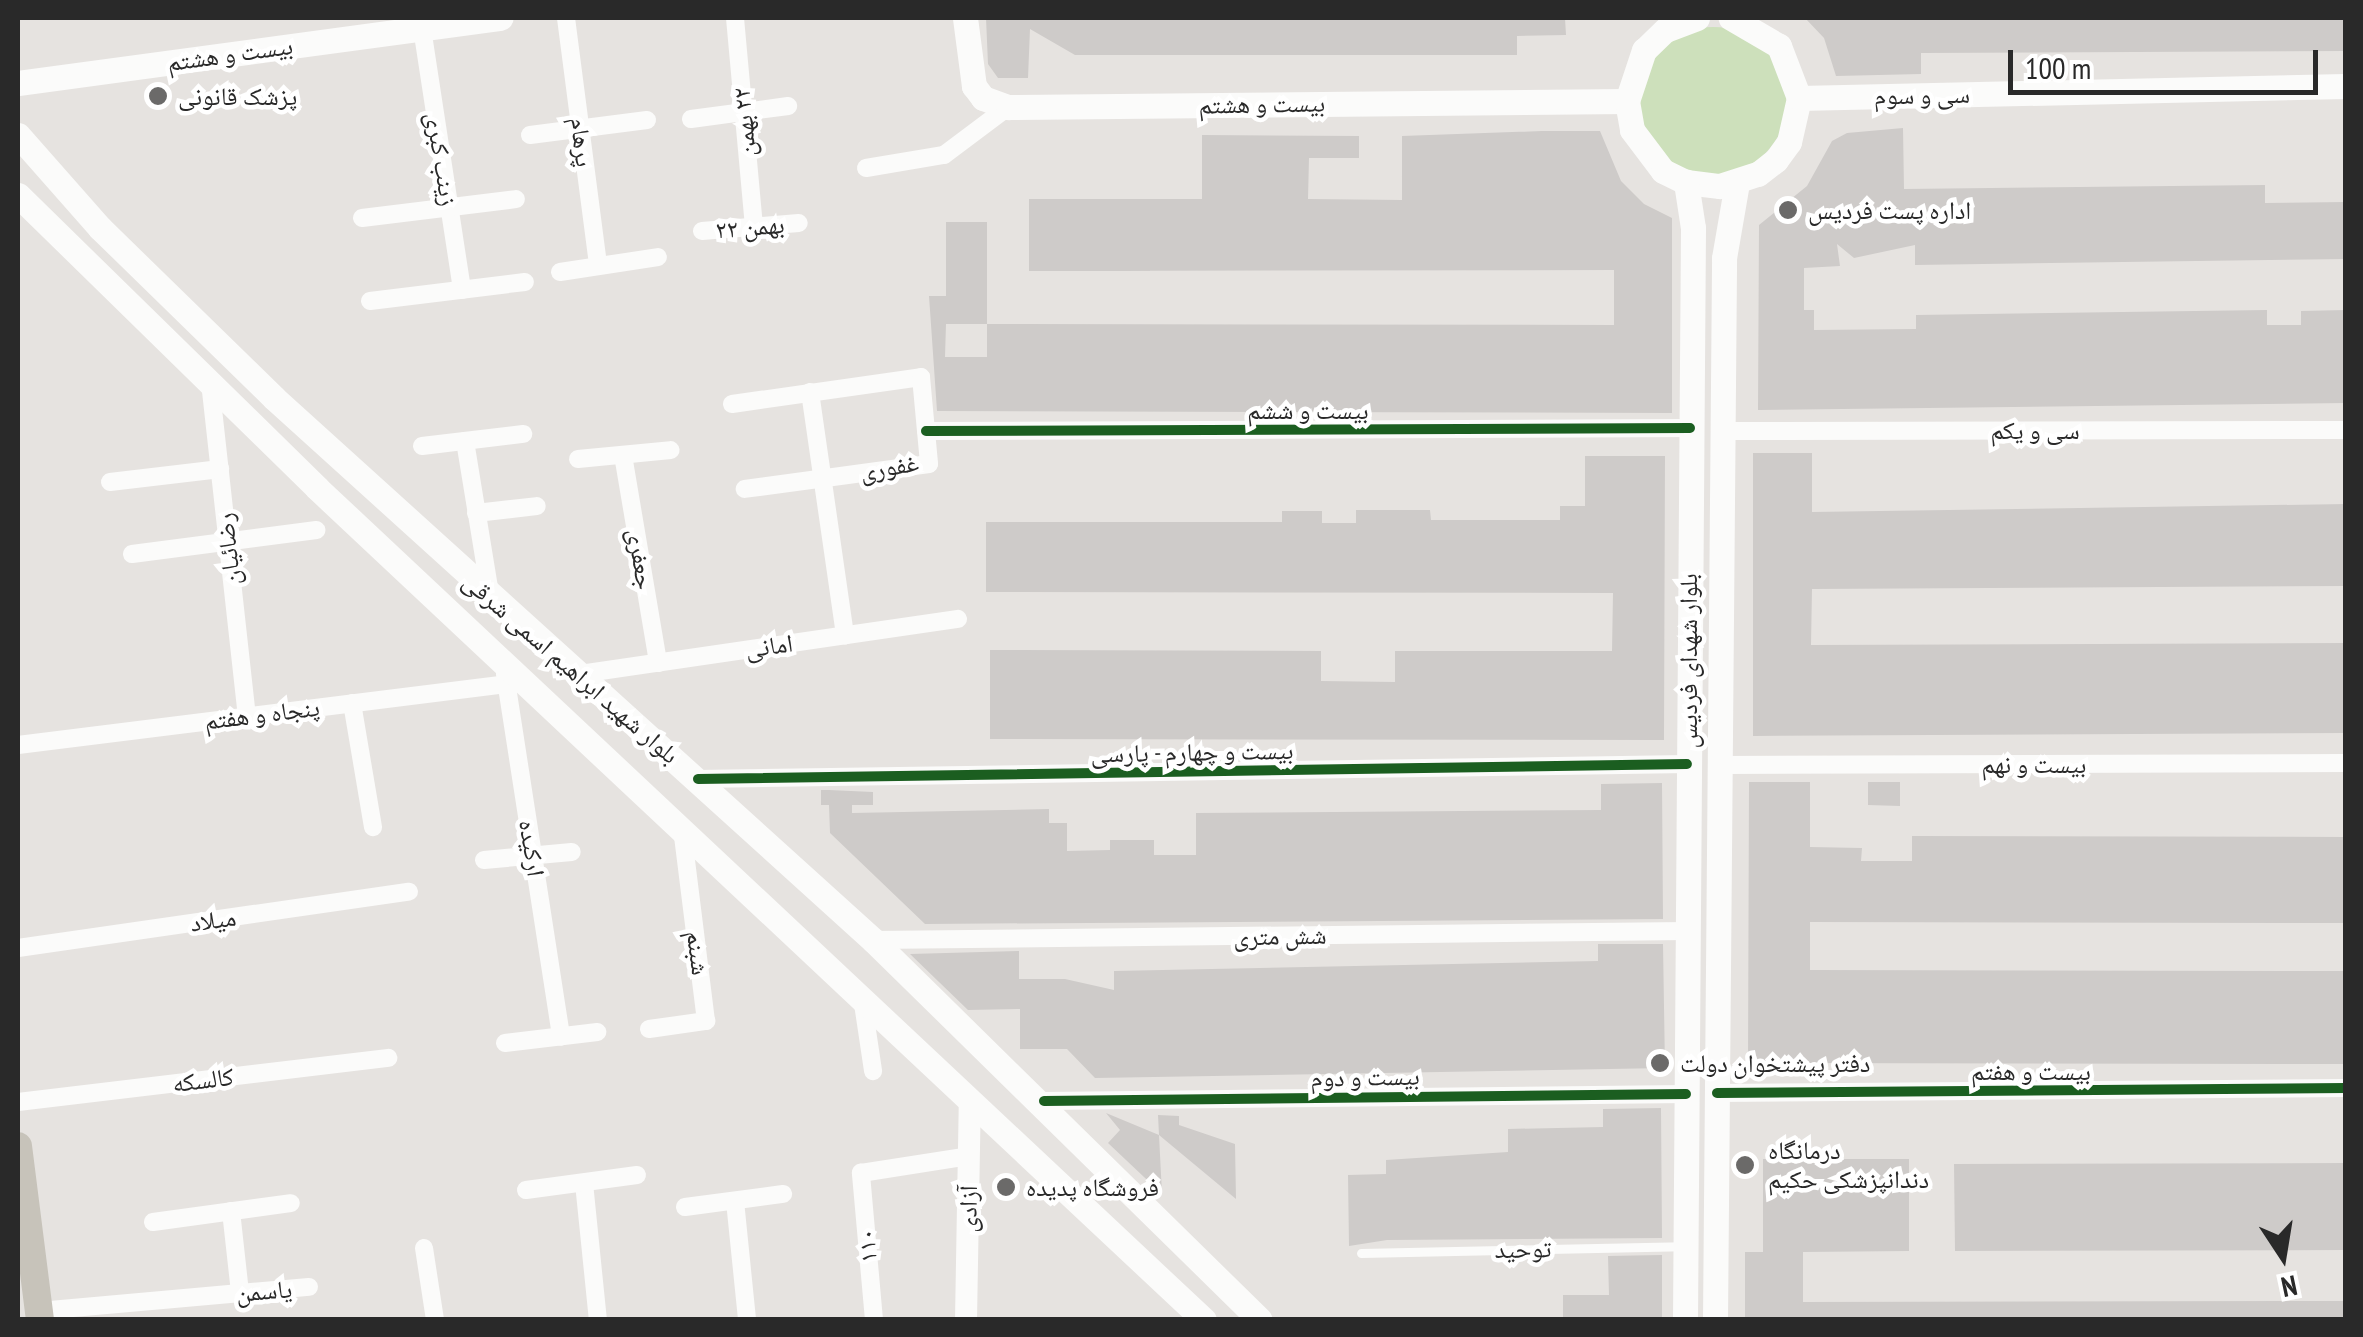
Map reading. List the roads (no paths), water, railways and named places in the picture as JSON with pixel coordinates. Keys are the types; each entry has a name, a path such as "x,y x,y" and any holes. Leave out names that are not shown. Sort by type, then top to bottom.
{"main road":[{"name":"بیست و هشتم","path":"18,83 501,18"},
{"path":"964,18 974,86 983,98 1008,106"},
{"path":"1694,18 1644,50 1627,101 1645,153 1686,182 1737,184 1776,160 1789,142 1799,98 1779,46 1731,18"},
{"name":"سی و سوم","path":"1799,98 2346,86"},
{"name":"بیست و هشتم","path":"1008,106 1627,101"},
{"name":"بلوار شهید ابراهیم اسمی شرقی","path":"18,135 100,228 491,598 698,779 1044,1100 1260,1320"},
{"name":"بلوار شهدای فردیس","path":"1685,1320 1693,228 1686,182"},
{"name":"بلوار شهدای فردیس","path":"1715,1320 1726,225 1737,184"},
{"name":"بلوار شهید ابراهیم اسمی شرقی","path":"18,195 504,671 682,827 1204,1320"},
{"path":"18,1146 40,1315"}],"street":[{"name":"پرهام","path":"566,18 598,266"},
{"name":"٢٢ بهمن","path":"735,18 754,226"},
{"name":"زینب کبری","path":"422,28 462,290"},
{"path":"691,119 788,106"},
{"path":"866,168 944,155 1008,106"},
{"path":"530,135 647,120"},
{"path":"362,218 516,199"},
{"name":"۲۲ بهمن","path":"702,231 799,222"},
{"path":"560,272 658,258"},
{"path":"370,301 525,282"},
{"path":"732,404 921,377 926,431"},
{"name":"رضائیان","path":"210,382 247,716"},
{"path":"810,392 845,635"},
{"name":"بیست و ششم","path":"926,431 1690,428"},
{"name":"سی و یکم","path":"1724,431 2346,430"},
{"name":"غفوری","path":"820,478 929,464 926,431"},
{"path":"422,446 523,434"},
{"path":"464,441 491,598"},
{"path":"578,460 670,450"},
{"name":"جعفری","path":"623,455 658,662"},
{"path":"110,482 220,468"},
{"path":"745,489 820,478"},
{"path":"476,513 537,506"},
{"path":"132,554 316,530"},
{"name":"امانی","path":"580,674 958,619"},
{"name":"پنجاه و هفتم","path":"18,745 352,703 504,671"},
{"name":"ارکیده","path":"504,671 561,1037"},
{"path":"352,703 373,827"},
{"name":"بیست و نهم","path":"1722,765 2346,763"},
{"name":"بیست و چهارم - پارسی","path":"698,779 1687,764"},
{"name":"شبنم","path":"648,1028 706,1020 682,827"},
{"path":"484,860 572,852"},
{"name":"میلاد","path":"18,948 410,892"},
{"name":"شش متری","path":"873,940 1687,931"},
{"path":"862,997 873,1070"},
{"path":"506,1043 598,1032"},
{"name":"کالسکه","path":"18,1102 388,1058"},
{"name":"بیست و هفتم","path":"1717,1093 2346,1088"},
{"name":"بیست و دوم","path":"1044,1100 1686,1094"},
{"name":"آزادی","path":"966,1320 970,1098"},
{"name":"۱۱۰","path":"874,1320 861,1173 969,1156"},
{"path":"526,1190 638,1175"},
{"path":"584,1183 598,1320"},
{"path":"685,1207 783,1194"},
{"path":"736,1201 747,1320"},
{"path":"153,1222 291,1203"},
{"path":"231,1211 240,1293"},
{"path":"424,1248 435,1320"},
{"name":"یاسمن","path":"40,1315 309,1287"}],"lane":[{"name":"توحید","path":"1360,1253 1685,1246"}],"place":[{"name":"پزشک قانونی","path":"158,96"},
{"name":"اداره پست فردیس","path":"1788,210"},
{"name":"دفتر پیشتخوان دولت","path":"1660,1063"},
{"name":"درمانگاه دندانپزشکی حکیم","path":"1745,1165"},
{"name":"فروشگاه پدیده","path":"1006,1187"}]}
